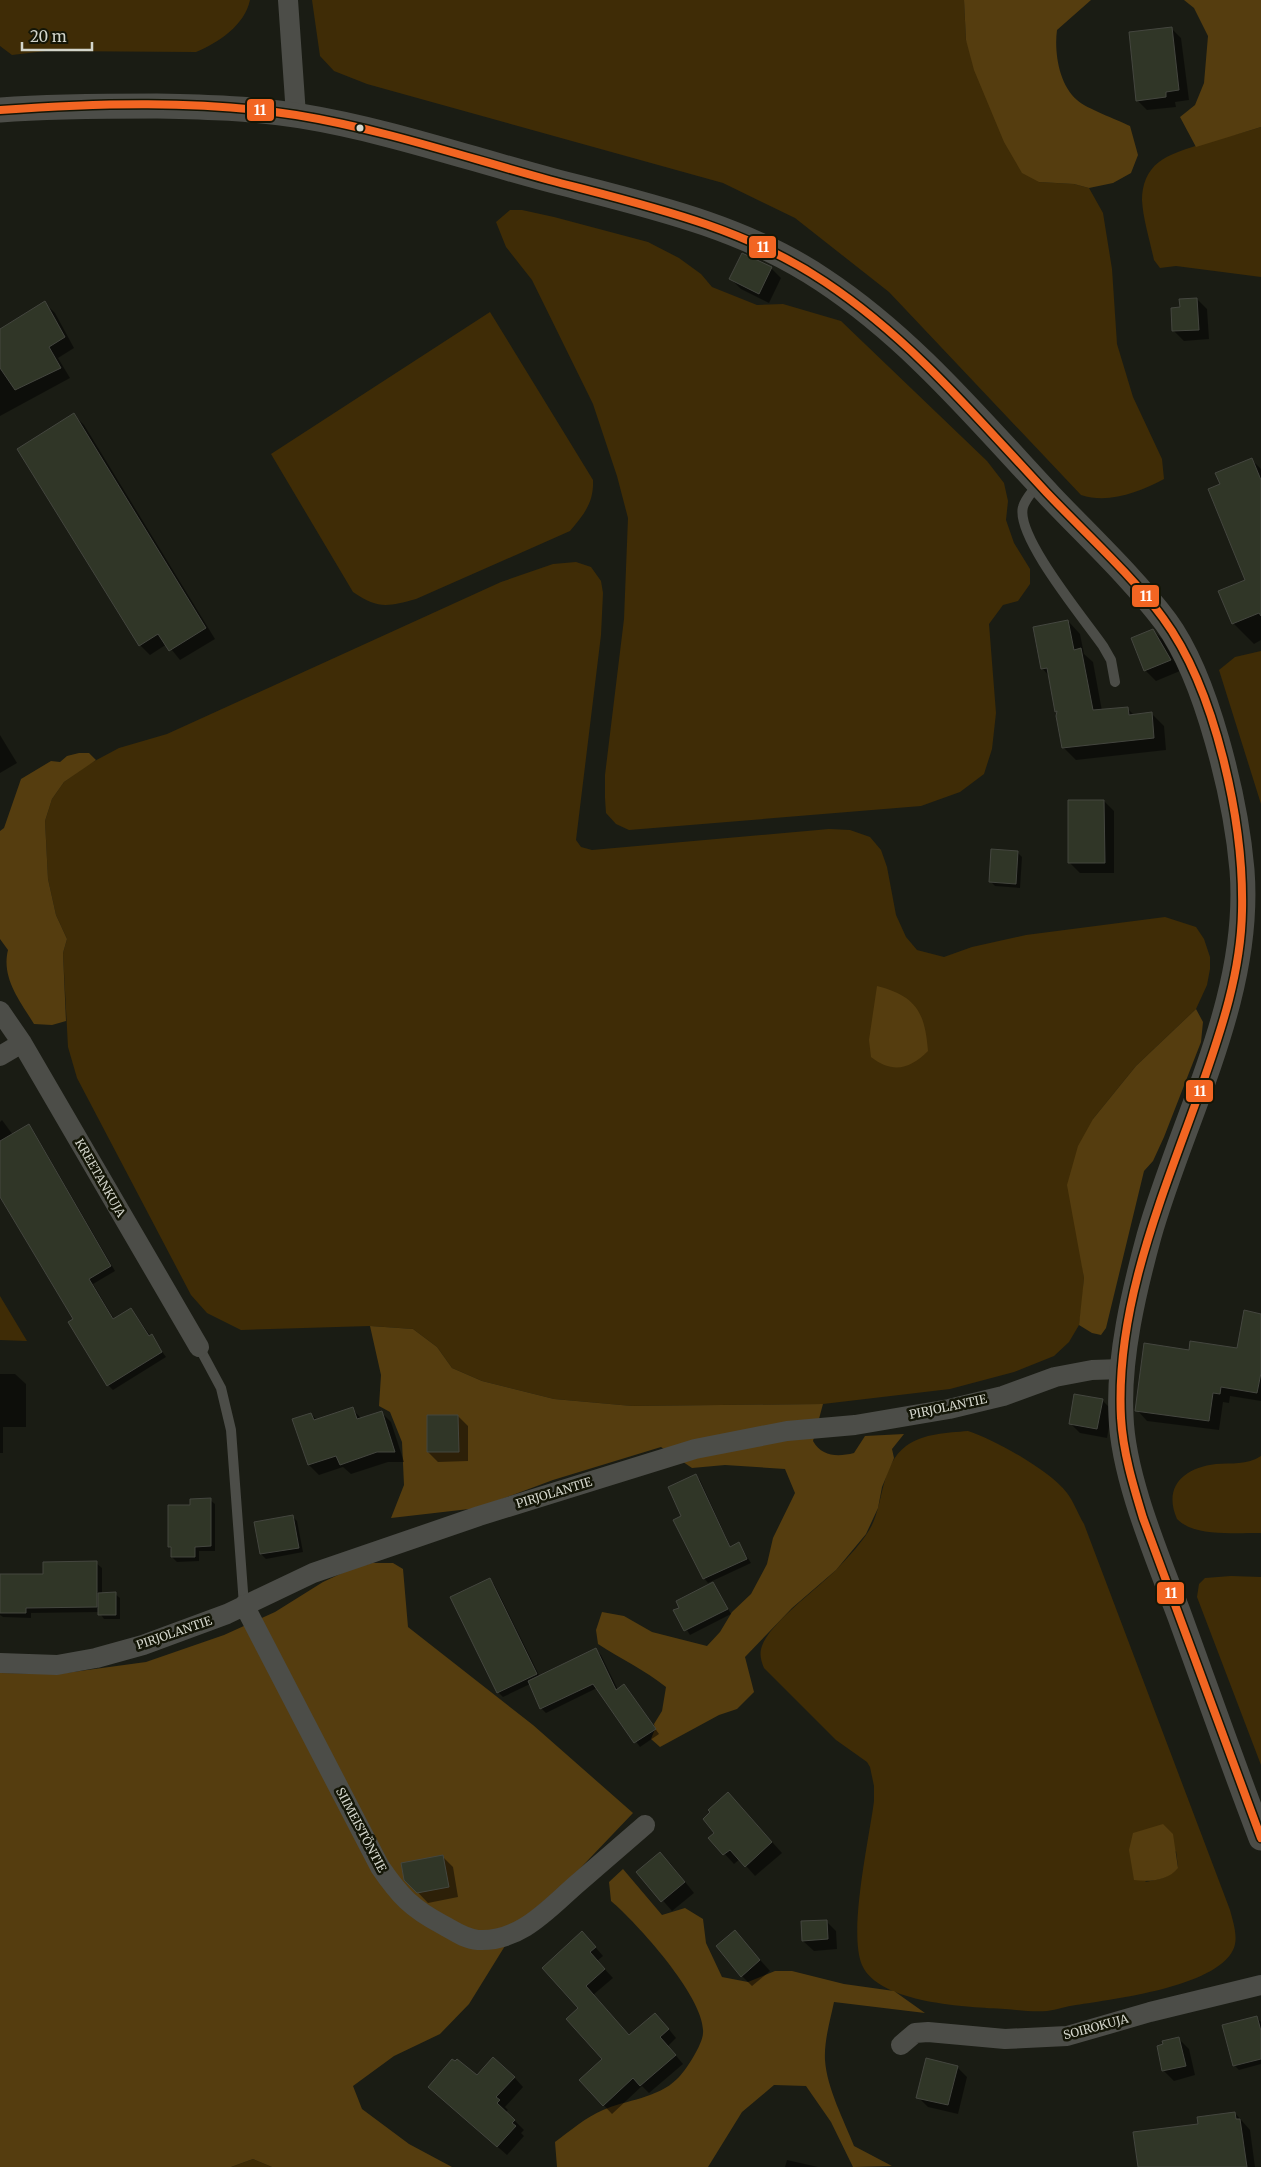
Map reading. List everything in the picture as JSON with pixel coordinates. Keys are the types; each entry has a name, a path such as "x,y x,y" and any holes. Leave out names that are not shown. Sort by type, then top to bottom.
{"street":[{"path":"288,0 296,115"},
{"path":"0,110 98,105 244,109 296,115 396,137 667,210 740,237 790,259 851,299 892,333 991,431 1163,618 1182,649 1196,679 1216,741 1234,815 1242,878 1241,932 1228,994 1206,1077 1149,1237 1138,1278 1122,1369 1120,1417 1124,1448 1134,1486 1162,1572 1261,1838"},
{"name":"KREETANKUJA","path":"0,1011 22,1043 199,1347"},
{"path":"0,1056 22,1043"},
{"name":"PIRJOLANTIE","path":"0,1663 42,1666 96,1658 174,1635 313,1574 385,1548 696,1448 788,1431 855,1425 940,1410 1003,1396 1055,1377 1092,1370 1122,1369"},
{"name":"SIIMEISTÖNTIE","path":"244,1605 380,1867 401,1897 432,1920 466,1937 477,1940 512,1934 540,1918 645,1825"},
{"name":"SOIROKUJA","path":"901,2045 915,2033 928,2032 1006,2039 1067,2036 1150,2012 1261,1985"}],"lane":[{"path":"1038,483 1023,506 1025,530 1046,566 1103,646 1111,660 1115,682"},
{"path":"199,1347 221,1388 231,1430 244,1605"}],"shaded area":[{"path":"0,0 250,0 243,17 237,25 213,44 196,52 46,51 12,55 0,46"},
{"path":"312,0 964,0 966,40 1039,182 1074,184 1089,188 1103,213 1112,269 1117,344 1133,397 1162,459 1164,479 1124,495 1102,498 1081,495 889,292 795,218 723,183 367,84 334,71 320,56"},
{"path":"964,0 1091,0 1057,30 1056,48 1059,68 1066,86 1077,100 1130,126 1138,155 1131,173 1113,183 1089,188 1074,184 1039,182 1022,173 1004,142 974,70 966,40"},
{"path":"1184,0 1261,0 1261,127 1196,147 1180,117 1195,105 1204,83 1208,36 1194,8"},
{"path":"1261,127 1261,277 1176,266 1160,268 1154,260 1142,200 1146,179 1151,170 1159,162 1179,152"},
{"path":"510,210 522,210 554,217 648,242 679,258 701,274 712,287 757,305 783,304 841,321 987,461 1004,483 1008,501 1006,520 1014,543 1030,569 1030,584 1018,601 1003,605 989,624 996,713 992,749 984,774 960,792 921,806 629,830 616,824 606,813 605,775 624,619 628,518 617,476 593,404 532,280 506,247 496,222"},
{"path":"490,312 593,480 590,502 570,531 416,599 390,605 376,604 353,592 271,454"},
{"path":"576,562 591,567 601,581 603,593 601,635 576,840 581,847 592,850 829,829 850,830 870,837 881,850 887,867 896,915 906,937 917,950 944,957 972,947 1026,935 1165,917 1196,927 1204,939 1210,957 1210,969 1207,985 1196,1009 1136,1066 1093,1119 1080,1249 1084,1278 1079,1325 1069,1342 1054,1356 1014,1372 950,1389 823,1404 632,1406 554,1399 482,1381 452,1368 437,1347 413,1329 370,1326 241,1330 207,1313 191,1295 77,1078 68,1047 63,953 67,939 56,915 48,879 45,821 52,799 64,782 89,764 119,748 167,734 501,582 553,564"},
{"path":"1261,651 1261,804 1219,670 1235,657"},
{"path":"89,753 96,760 64,782 52,799 45,821 48,879 56,915 67,939 63,953 66,1021 52,1025 34,1024 9,980 7,970 8,950 0,939 0,831 4,828 21,779 51,761 60,762 67,756"},
{"path":"877,986 901,995 916,1008 921,1016 927,1037 928,1051 915,1062 901,1067 894,1067 887,1066 871,1057 869,1040"},
{"path":"1196,1009 1203,1022 1201,1042 1164,1137 1153,1161 1144,1171 1106,1328 1101,1335 1092,1333 1079,1325 1084,1278 1067,1185 1078,1146 1093,1119 1136,1066"},
{"path":"0,1296 27,1341 0,1340"},
{"path":"370,1326 413,1329 437,1347 452,1368 482,1381 554,1399 632,1406 823,1404 813,1441 821,1450 836,1455 854,1453 865,1436 904,1434 892,1449 894,1458 882,1487 878,1508 866,1534 836,1570 792,1608 745,1657 754,1692 737,1709 719,1715 660,1747 651,1739 655,1729 654,1724 662,1711 666,1687 598,1644 596,1630 602,1612 624,1616 652,1632 707,1646 720,1632 732,1612 751,1594 767,1564 773,1538 795,1493 785,1469 725,1465 692,1468 661,1447 553,1480 478,1508 391,1518 404,1485 402,1442 390,1412 379,1406 381,1375"},
{"path":"968,1431 993,1441 1049,1475 1072,1500 1084,1524 1230,1910 1234,1925 1235,1945 1223,1963 1185,1982 1138,1995 1036,2011 970,2007 905,1996 886,1988 872,1978 862,1965 858,1950 857,1931 861,1885 874,1801 874,1786 870,1767 867,1762 836,1740 764,1668 761,1649 766,1637 774,1627 836,1570 865,1537 876,1515 887,1473 898,1454 906,1446 920,1438 936,1434","holes":["1176,1851 1178,1867 1167,1876 1145,1882"]},
{"path":"1261,1456 1261,1533 1205,1532 1185,1525 1177,1519 1173,1508 1174,1489 1185,1475 1204,1466 1245,1462"},
{"path":"372,1563 393,1563 403,1569 408,1627 533,1725 633,1813 570,1879 521,1920 469,2004 440,2034 394,2056 353,2086 362,2109 409,2144 452,2167 272,2167 253,2159 231,2167 0,2167 0,1673 58,1674 146,1662 224,1635 275,1612 323,1582 353,1568"},
{"path":"1231,1576 1261,1577 1261,1765 1197,1597 1199,1584 1205,1578"},
{"path":"1163,1824 1173,1834 1178,1868 1169,1876 1158,1880 1134,1880 1129,1850 1133,1833"},
{"path":"623,1869 662,1915 685,1908 703,1919 706,1943 722,1977 748,1982 775,1971 792,1971 844,1984 894,1991 925,2013 834,2002 829,2024 825,2053 826,2071 836,2104 854,2146 892,2166 853,2167 831,2122 806,2086 774,2085 742,2112 708,2167 557,2167 555,2142 578,2124 597,2113 651,2095 669,2085 689,2064 702,2038 701,2018 694,2001 682,1982 652,1943 611,1901 609,1882"},
{"path":"253,2159 272,2167 231,2167"}],"building":[{"path":"1172,27 1179,90 1166,92 1166,97 1136,101 1129,32"},
{"path":"742,253 772,267 759,294 729,279"},
{"path":"1197,298 1199,330 1172,331 1171,308 1180,307 1179,299"},
{"path":"45,301 65,337 49,347 61,368 15,390 0,368 0,329"},
{"path":"74,413 206,628 169,651 158,634 139,646 17,449"},
{"path":"1252,458 1261,480 1261,616 1259,613 1232,624 1218,591 1245,580 1208,489 1220,484 1215,473"},
{"path":"1068,620 1074,650 1081,648 1093,710 1128,707 1129,715 1152,712 1154,738 1062,748 1056,716 1057,711 1055,712 1047,668 1041,669 1033,627"},
{"path":"1153,629 1171,660 1144,671 1131,638"},
{"path":"1068,800 1104,800 1105,863 1068,863"},
{"path":"991,849 1018,851 1016,884 989,882"},
{"path":"29,1124 111,1266 89,1279 113,1319 131,1308 149,1336 152,1334 162,1352 107,1386 68,1322 73,1319 0,1197 0,1141"},
{"path":"1244,1310 1261,1314 1261,1373 1257,1393 1221,1387 1220,1394 1213,1393 1209,1421 1135,1411 1144,1343 1189,1350 1190,1341 1237,1348"},
{"path":"1074,1394 1103,1399 1097,1429 1069,1424"},
{"path":"353,1407 357,1419 382,1411 395,1452 377,1452 340,1465 336,1456 308,1465 292,1419 311,1413 314,1420"},
{"path":"427,1415 458,1415 459,1452 427,1452"},
{"path":"696,1474 730,1547 739,1542 747,1559 703,1579 673,1520 681,1516 668,1487"},
{"path":"211,1498 211,1546 195,1547 195,1557 171,1557 171,1547 168,1547 168,1505 190,1505 190,1499"},
{"path":"293,1515 299,1548 260,1554 254,1522"},
{"path":"97,1561 97,1607 26,1608 26,1613 0,1613 0,1574 43,1574 43,1562"},
{"path":"490,1578 537,1674 497,1693 450,1597"},
{"path":"713,1582 728,1609 684,1631 673,1610 679,1608 676,1601"},
{"path":"116,1592 116,1615 98,1615 98,1593"},
{"path":"596,1648 616,1690 624,1684 656,1729 634,1743 593,1684 540,1709 528,1681"},
{"path":"728,1792 772,1842 745,1867 730,1850 723,1855 708,1838 714,1833 703,1819 710,1812 708,1810"},
{"path":"660,1852 685,1882 661,1902 636,1872"},
{"path":"443,1855 449,1887 417,1893 404,1880 401,1863"},
{"path":"827,1920 828,1939 802,1941 801,1921"},
{"path":"735,1930 760,1960 741,1977 716,1946"},
{"path":"582,1931 596,1947 590,1952 605,1969 586,1986 629,2035 655,2013 669,2029 660,2037 676,2055 640,2086 633,2078 603,2106 579,2080 602,2059 566,2019 578,2008 542,1968"},
{"path":"1257,2016 1261,2031 1261,2059 1233,2066 1222,2025"},
{"path":"1179,2037 1186,2066 1162,2071 1157,2046 1163,2044 1162,2041"},
{"path":"493,2057 515,2077 496,2097 500,2100 497,2103 515,2120 512,2123 516,2126 497,2147 428,2087 452,2059 455,2061 457,2059 477,2075"},
{"path":"926,2058 958,2066 948,2105 916,2098"},
{"path":"1235,2112 1236,2119 1240,2119 1247,2167 1138,2167 1133,2132 1198,2124 1197,2117"}],"transit line":[{"name":"11","path":"0,110 148,104 222,107 296,115 360,128 423,144 656,208 692,219 760,246 825,282 856,304 915,354 1122,569 1163,618 1182,648 1198,682 1212,719 1223,759 1238,838 1241,876 1241,934 1234,979 1216,1045 1158,1208 1134,1291 1121,1375 1122,1431 1132,1481 1143,1518 1261,1838"}]}
